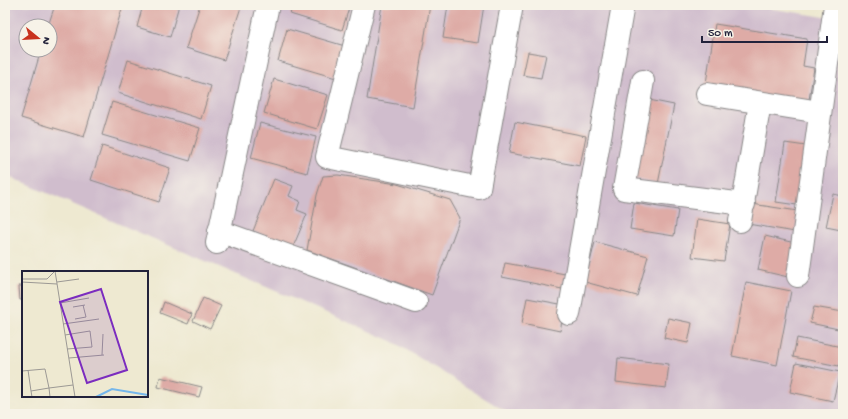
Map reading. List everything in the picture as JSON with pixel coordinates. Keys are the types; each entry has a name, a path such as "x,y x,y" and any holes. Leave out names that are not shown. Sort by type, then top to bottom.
{"street":[{"path":"268,5 218,237 416,302"},
{"path":"364,5 327,157 479,188 512,5"},
{"path":"569,314 623,5"},
{"path":"798,276 835,5"},
{"path":"643,81 624,189 742,212 760,103"},
{"path":"707,94 820,112"}],"shaded area":[{"path":"5,5 749,5 843,20 843,414 510,414 392,341 5,175"}],"building":[{"path":"55,5 123,5 84,137 21,118 39,58 58,58 58,18 51,18"},
{"path":"143,5 179,5 170,37 137,27"},
{"path":"200,5 234,5 241,7 224,60 186,48"},
{"path":"293,5 350,5 342,30 290,14"},
{"path":"382,5 430,5 413,107 367,99"},
{"path":"448,5 484,5 478,43 443,38"},
{"path":"715,24 807,39 803,66 814,68 808,106 705,90"},
{"path":"287,29 345,46 336,78 278,61"},
{"path":"528,52 546,55 541,78 523,75"},
{"path":"128,60 211,86 201,119 118,93"},
{"path":"274,79 328,95 317,129 264,113"},
{"path":"649,100 674,105 658,184 633,178"},
{"path":"112,102 200,128 190,161 102,135"},
{"path":"515,122 586,136 580,166 509,153"},
{"path":"260,123 316,137 307,173 251,158"},
{"path":"785,143 806,146 797,205 776,202"},
{"path":"102,146 170,168 159,202 91,180"},
{"path":"338,175 397,184 450,200 460,218 432,295 307,250 317,195 323,176"},
{"path":"274,179 293,186 289,196 300,201 297,210 307,214 293,247 253,231"},
{"path":"833,194 843,196 841,230 826,227"},
{"path":"634,203 678,210 674,236 630,229"},
{"path":"752,204 798,211 795,232 748,224"},
{"path":"697,219 730,224 724,261 692,257"},
{"path":"765,236 795,243 788,277 758,270"},
{"path":"595,242 648,256 637,296 585,282"},
{"path":"505,263 565,274 562,289 502,277"},
{"path":"746,282 791,291 777,365 732,356"},
{"path":"19,286 22,286 22,300 20,300"},
{"path":"203,298 221,306 210,329 193,321"},
{"path":"527,298 565,305 560,331 522,323"},
{"path":"164,302 192,314 188,324 160,313"},
{"path":"814,307 843,312 843,330 810,323"},
{"path":"668,318 692,323 688,343 664,338"},
{"path":"797,338 842,347 839,366 793,357"},
{"path":"618,358 669,364 666,388 616,382"},
{"path":"796,363 840,372 833,401 790,392"},
{"path":"160,377 202,387 199,397 158,387"}]}
